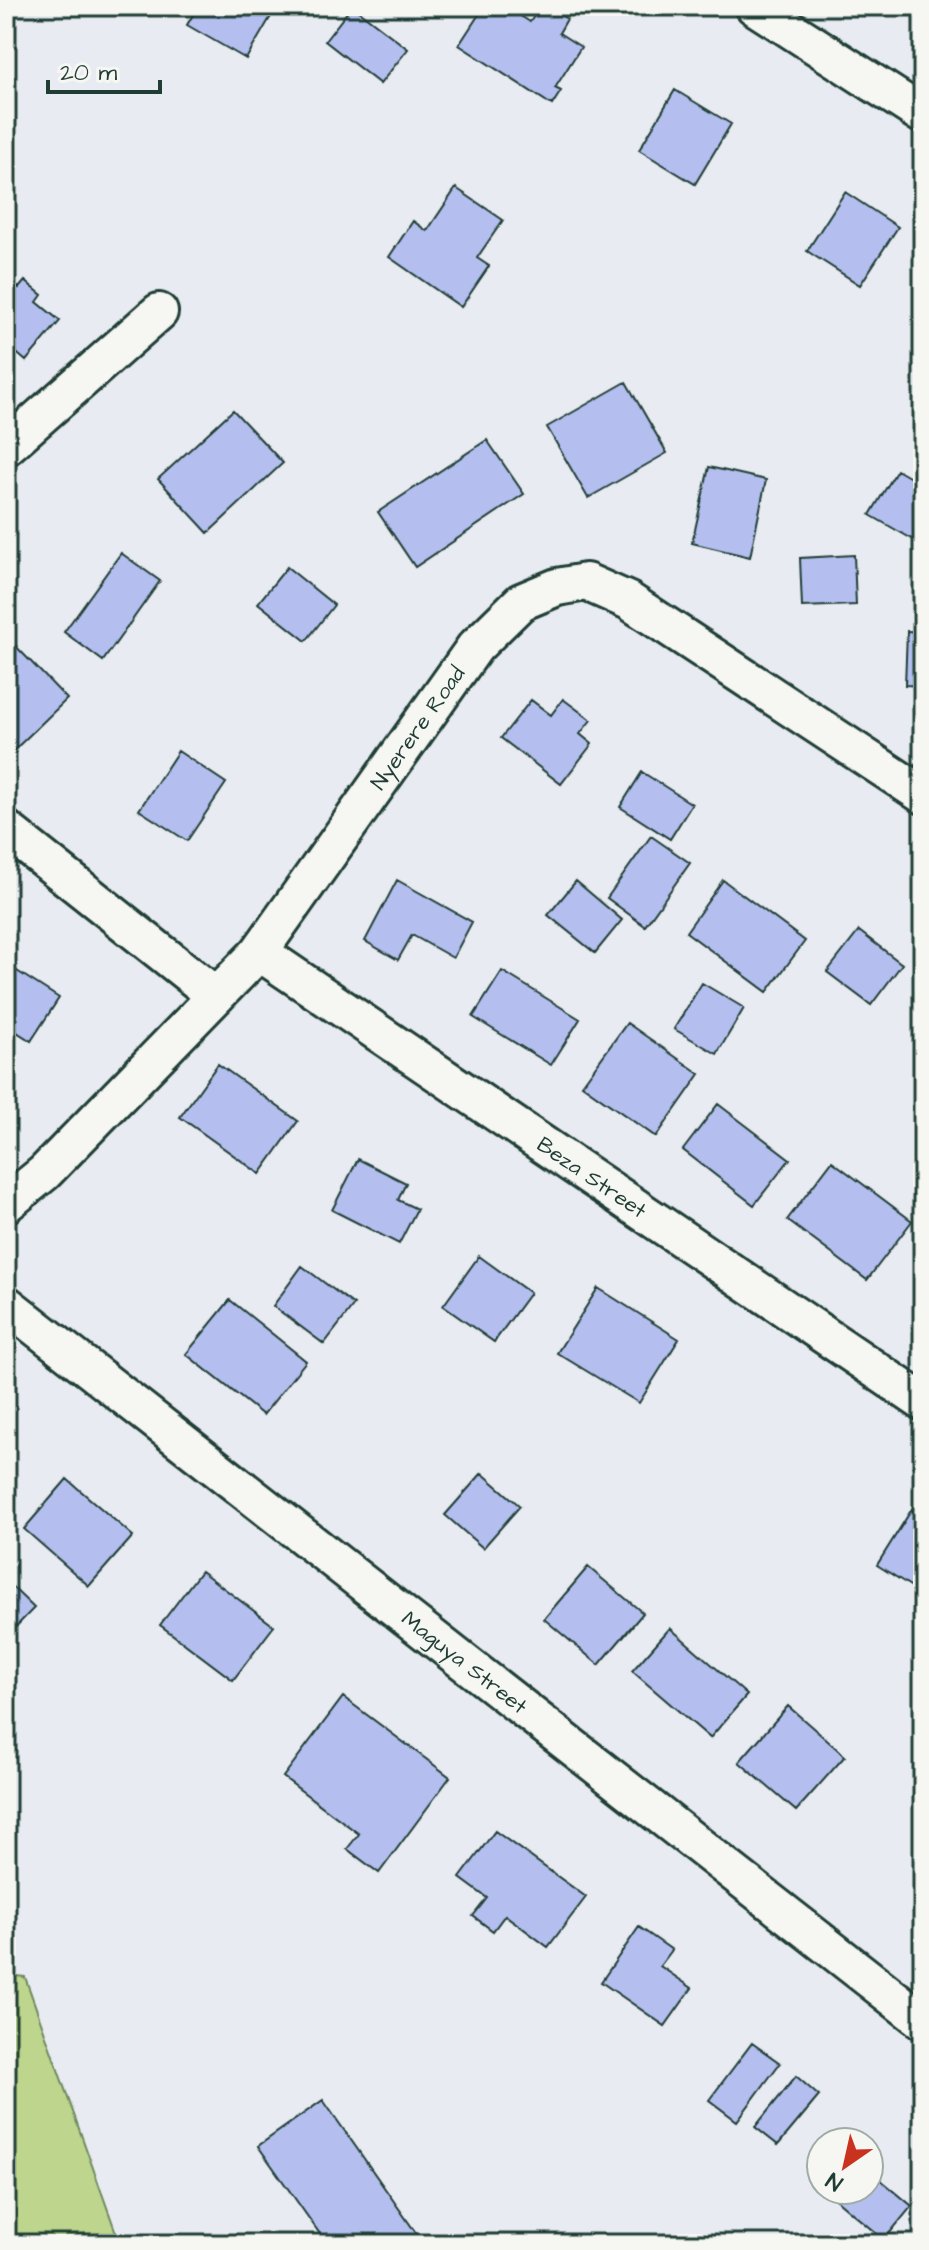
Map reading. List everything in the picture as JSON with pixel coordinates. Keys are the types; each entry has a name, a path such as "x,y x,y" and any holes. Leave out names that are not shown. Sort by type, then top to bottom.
{"street":[{"path":"754,6 923,115"},
{"path":"6,447 159,312"},
{"name":"Nyerere Road","path":"6,1204 44,1173 259,952 475,647 521,602 557,587 586,582 629,601 923,795"},
{"path":"6,829 216,996"},
{"name":"Beza Street","path":"259,952 923,1402"},
{"name":"Maguya Street","path":"6,1304 923,2021"}],"green space":[{"path":"6,1975 25,1977 120,2244 6,2244"}],"building":[{"path":"198,6 277,6 246,59 187,25"},
{"path":"352,6 408,49 380,84 325,41"},
{"path":"501,6 530,22 541,6 567,19 559,33 581,47 555,88 561,91 552,105 459,45 483,8 495,15"},
{"path":"675,90 731,124 695,184 639,150"},
{"path":"456,188 503,220 477,258 489,266 461,307 389,257 413,221 427,231"},
{"path":"845,192 898,227 860,285 807,251"},
{"path":"6,277 19,288 25,281 42,295 37,302 60,321 26,361 12,349 6,355"},
{"path":"626,382 667,453 588,498 547,427"},
{"path":"233,410 283,463 208,533 158,479"},
{"path":"487,440 524,494 415,567 378,512"},
{"path":"709,467 766,480 750,557 692,543"},
{"path":"897,470 923,485 923,537 919,543 870,515"},
{"path":"121,553 160,581 103,661 64,632"},
{"path":"854,555 856,605 802,607 800,558"},
{"path":"287,567 334,605 306,641 258,603"},
{"path":"907,631 923,632 923,686 905,685"},
{"path":"6,636 67,699 10,754 6,750"},
{"path":"563,699 591,720 580,734 592,744 561,784 501,738 531,700 551,715"},
{"path":"178,751 226,783 187,841 139,810"},
{"path":"642,772 692,804 670,839 620,807"},
{"path":"651,836 690,863 645,926 607,898"},
{"path":"397,880 472,922 453,958 412,935 398,960 365,941"},
{"path":"723,880 805,941 767,992 686,932"},
{"path":"576,881 622,920 595,953 548,915"},
{"path":"859,931 902,964 871,1005 827,972"},
{"path":"6,964 59,998 31,1041 6,1025"},
{"path":"502,971 580,1019 551,1065 473,1017"},
{"path":"702,983 744,1008 717,1054 674,1029"},
{"path":"627,1023 700,1074 656,1137 582,1085"},
{"path":"218,1064 298,1121 260,1174 180,1117"},
{"path":"718,1104 790,1159 754,1205 683,1150"},
{"path":"358,1159 406,1183 398,1200 417,1209 399,1244 332,1210"},
{"path":"832,1161 912,1221 867,1280 787,1220"},
{"path":"479,1256 530,1293 494,1342 443,1306"},
{"path":"302,1266 354,1305 324,1344 273,1306"},
{"path":"598,1288 679,1339 639,1403 557,1353"},
{"path":"230,1300 306,1361 263,1415 186,1354"},
{"path":"482,1473 520,1506 483,1548 445,1515"},
{"path":"67,1479 133,1536 89,1586 24,1529"},
{"path":"912,1509 923,1516 923,1594 877,1565"},
{"path":"588,1567 643,1613 599,1665 544,1619"},
{"path":"201,1571 274,1626 233,1680 160,1625"},
{"path":"6,1581 34,1608 6,1637"},
{"path":"670,1628 747,1695 710,1738 632,1671"},
{"path":"343,1697 450,1777 379,1873 347,1849 359,1834 283,1777"},
{"path":"788,1706 845,1756 796,1811 739,1762"},
{"path":"495,1831 586,1897 548,1947 505,1915 493,1931 473,1916 487,1898 460,1878"},
{"path":"639,1927 672,1950 660,1966 692,1988 665,2026 601,1982"},
{"path":"752,2043 780,2063 737,2121 709,2100"},
{"path":"796,2076 819,2096 778,2145 755,2127"},
{"path":"323,2100 423,2243 327,2244 258,2146"},
{"path":"885,2183 912,2206 884,2240 844,2206 885,2206"}]}
